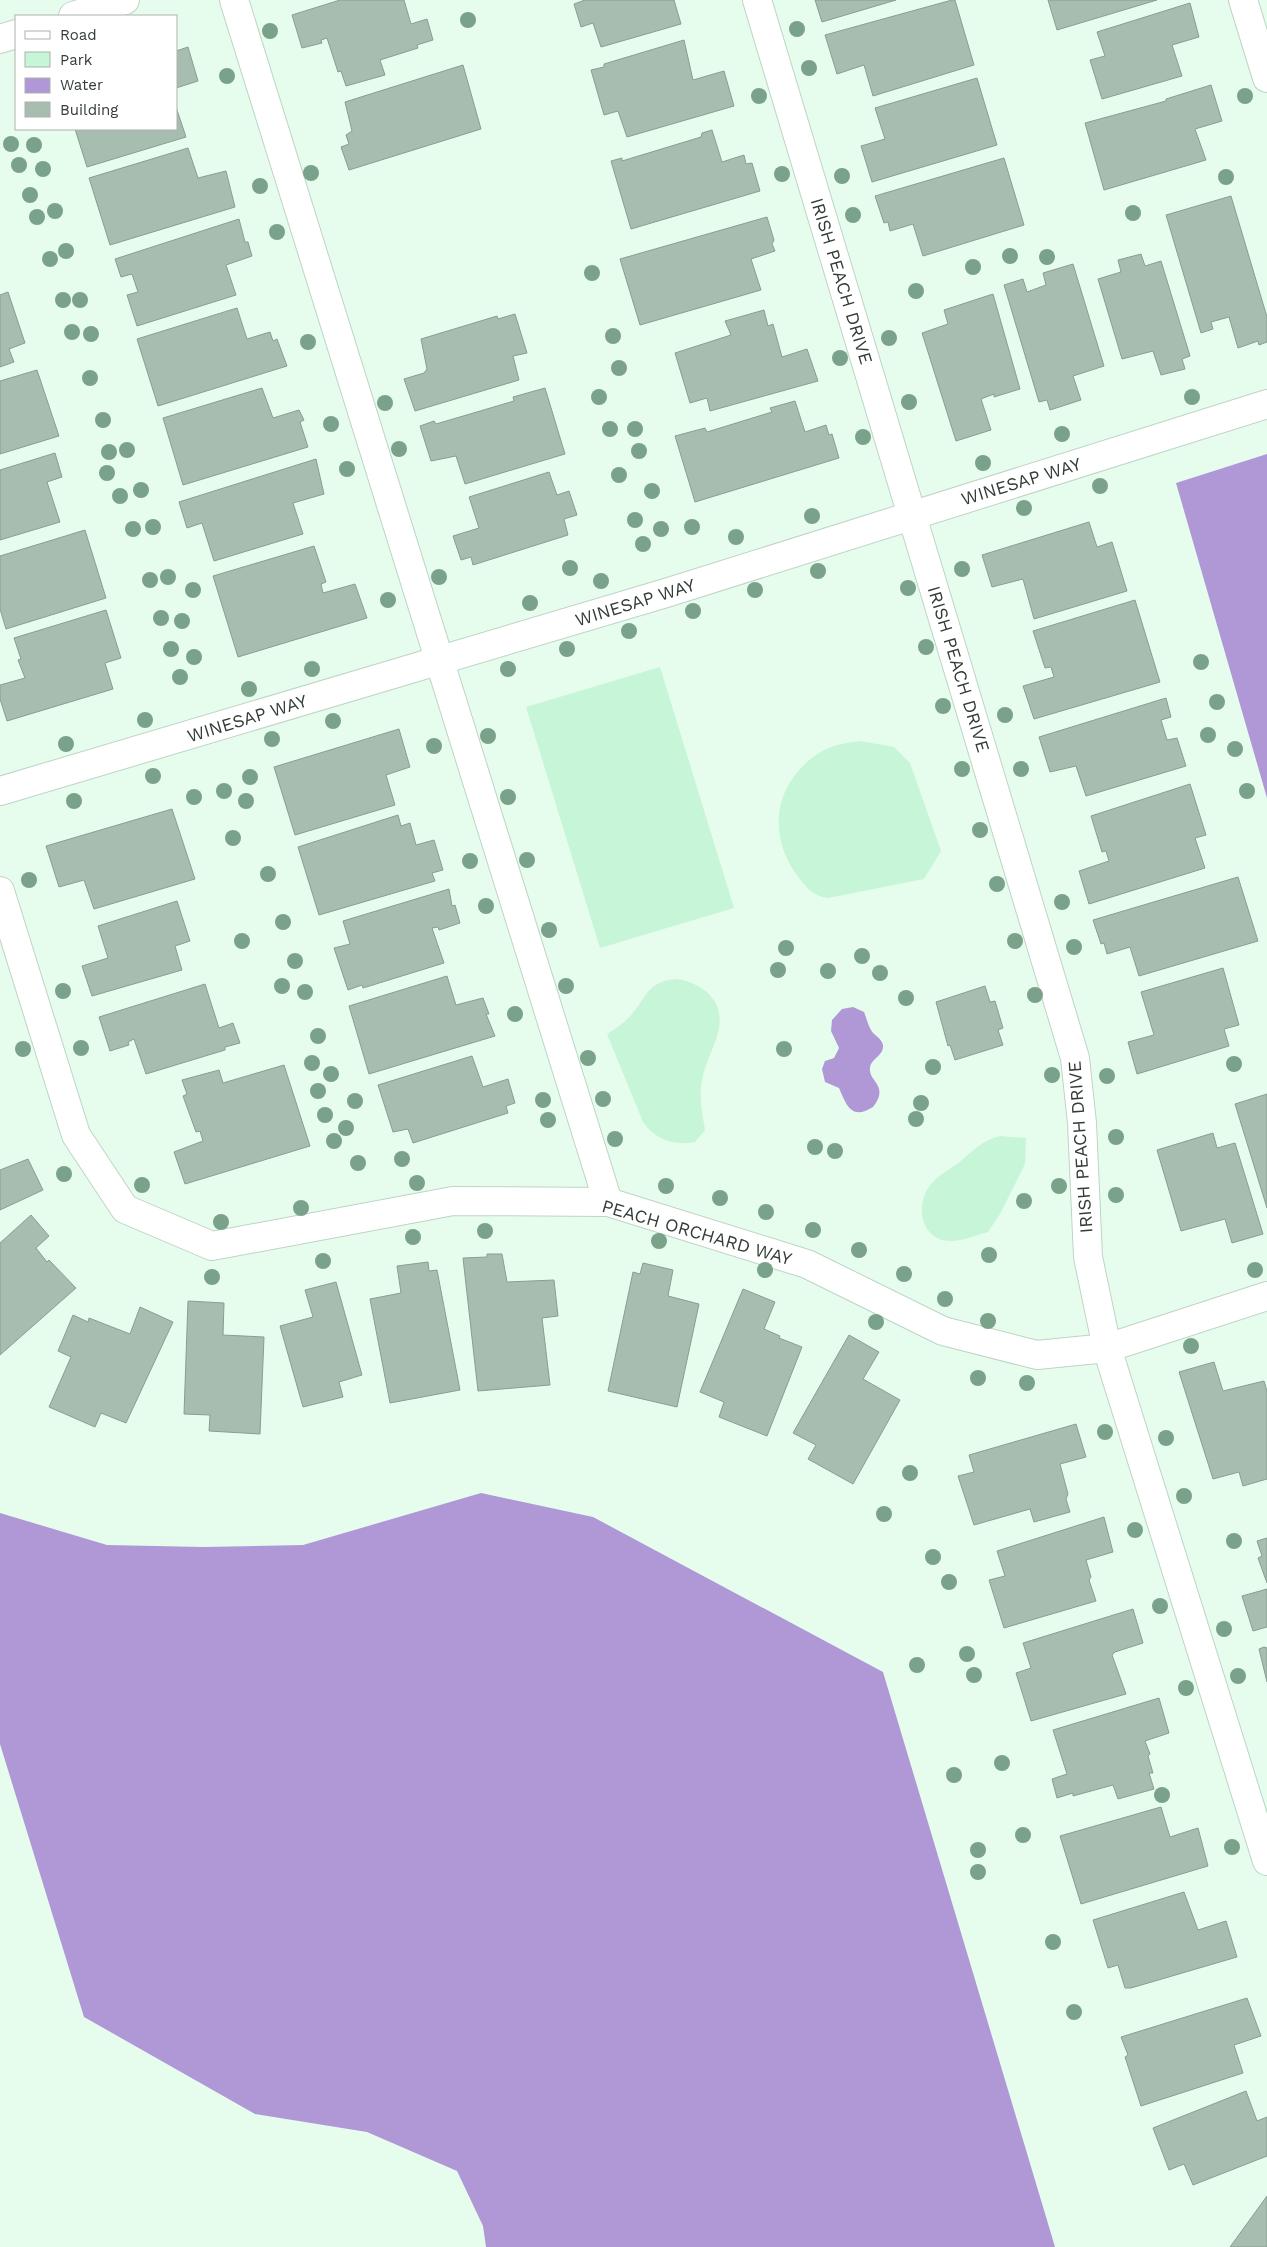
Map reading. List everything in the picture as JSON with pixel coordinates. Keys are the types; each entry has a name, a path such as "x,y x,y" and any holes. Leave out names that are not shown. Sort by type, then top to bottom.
{"street":[{"path":"76,15 125,0"},
{"path":"234,0 608,1202"},
{"name":"IRISH PEACH DRIVE","path":"757,0 1075,1058 1082,1123 1088,1258 1107,1348 1267,1861"},
{"path":"1243,0 1267,78"},
{"path":"0,39 15,34"},
{"name":"WINESAP WAY","path":"0,791 666,593 1267,404"},
{"name":"PEACH ORCHARD WAY","path":"0,891 76,1135 125,1209 212,1246 453,1201 608,1202 807,1264 943,1331 1037,1355 1107,1348 1267,1296"}],"green space":[{"path":"660,667 734,908 600,948 526,707"},
{"path":"860,741 894,747 910,763 941,851 924,879 828,898 822,897 813,893 806,886 796,874 787,858 781,841 780,808 785,792 804,764 828,748"},
{"path":"677,979 695,984 709,994 718,1009 720,1018 718,1034 704,1070 701,1090 705,1130 695,1142 687,1143 666,1140 654,1133 643,1122 607,1034 629,1017 654,986 667,980"},
{"path":"1000,1136 1026,1138 1025,1164 1000,1214 988,1232 955,1241 940,1239 932,1234 926,1227 923,1219 923,1200 926,1191 939,1177 980,1145"}],"water":[{"path":"1267,454 1267,798 1176,483"},
{"path":"853,1007 864,1012 871,1030 881,1040 883,1045 882,1052 870,1068 870,1073 879,1089 878,1100 873,1107 859,1112 850,1109 839,1088 825,1082 822,1069 825,1061 834,1058 839,1048 831,1031 832,1020 842,1009"},
{"path":"481,1493 593,1517 883,1672 1055,2247 486,2247 483,2226 457,2171 367,2132 255,2114 84,2017 0,1744 0,1513 107,1545 203,1547 303,1545"}],"building":[{"path":"340,0 404,0 411,24 427,19 433,40 417,45 418,48 380,60 385,75 346,86 341,71 338,72 327,38 321,40 322,43 302,48 292,15"},
{"path":"585,0 674,0 681,24 601,47 593,23 581,27 574,4"},
{"path":"815,0 896,0 822,22"},
{"path":"955,0 974,65 873,96 864,65 837,74 825,35"},
{"path":"1048,0 1157,0 1057,30"},
{"path":"1190,3 1199,37 1172,45 1182,76 1102,99 1090,60 1105,56 1097,32"},
{"path":"684,40 693,80 724,71 734,106 627,137 618,111 604,115 591,70 604,67 604,64"},
{"path":"188,47 198,81 178,87 178,50"},
{"path":"463,65 481,129 349,170 341,147 349,144 346,135 352,131 345,102"},
{"path":"977,78 997,145 872,182 861,146 885,139 875,108"},
{"path":"1211,85 1222,121 1195,129 1206,160 1104,190 1085,123 1166,101 1166,99"},
{"path":"178,113 186,137 87,167 75,130 178,130"},
{"path":"712,130 722,162 744,155 746,164 752,163 760,191 631,229 611,161 622,158 622,161 701,137 702,133"},
{"path":"188,148 198,178 226,171 235,207 110,245 89,178"},
{"path":"1004,158 1024,225 923,256 913,224 890,231 888,222 884,223 875,196"},
{"path":"1231,196 1267,317 1267,342 1259,345 1258,341 1238,348 1229,317 1211,322 1213,329 1201,333 1166,215"},
{"path":"767,217 774,240 772,244 775,251 751,259 761,290 640,325 620,259"},
{"path":"239,219 245,242 248,242 252,256 226,265 236,295 137,326 127,295 138,292 132,274 121,277 115,259"},
{"path":"1141,254 1145,266 1161,261 1190,356 1182,359 1185,369 1161,375 1153,351 1122,359 1098,279 1121,272 1118,260"},
{"path":"1073,264 1104,366 1073,376 1081,400 1050,410 1047,400 1039,402 1004,285 1023,279 1027,292 1046,285 1043,273"},
{"path":"8,292 25,343 9,349 14,362 0,367 0,295"},
{"path":"993,294 1020,389 994,397 994,394 981,399 991,430 956,441 922,333 948,324 944,310"},
{"path":"237,308 247,339 270,332 273,341 277,339 287,366 158,406 137,339"},
{"path":"764,310 768,326 773,324 782,357 807,349 818,381 710,411 707,398 690,403 675,353 731,335 725,321"},
{"path":"515,314 527,353 513,356 519,380 415,411 404,379 424,373 427,369 421,339 497,316 498,319"},
{"path":"37,370 59,436 0,454 0,381"},
{"path":"262,388 273,418 299,410 304,420 300,422 308,447 183,485 163,418"},
{"path":"545,388 565,454 465,484 456,456 431,461 420,426 434,421 436,424 514,401 513,397"},
{"path":"795,401 805,432 826,425 829,435 832,434 839,458 695,502 675,436 705,428 707,432 772,412 770,408"},
{"path":"55,453 62,477 47,482 60,522 0,540 0,470"},
{"path":"316,459 324,494 293,503 303,534 214,561 202,523 187,528 179,502"},
{"path":"549,472 557,495 569,491 577,515 564,519 568,535 473,565 471,557 461,560 453,536 479,528 469,497"},
{"path":"1089,522 1097,547 1112,542 1127,591 1034,619 1023,579 992,587 982,555"},
{"path":"85,530 106,598 6,629 0,609 0,556"},
{"path":"314,546 326,582 321,584 323,593 355,584 367,618 238,657 213,576"},
{"path":"1135,600 1160,682 1034,719 1023,686 1054,677 1051,667 1045,668 1033,631"},
{"path":"106,610 121,658 105,663 113,689 7,721 0,699 0,685 25,678 18,660 21,659 14,638"},
{"path":"1166,698 1171,717 1161,720 1167,740 1177,738 1186,766 1086,796 1076,766 1050,772 1039,737"},
{"path":"399,729 410,767 386,775 395,805 295,835 274,767"},
{"path":"1190,784 1206,835 1195,838 1205,868 1089,904 1079,871 1109,861 1106,851 1102,852 1091,816"},
{"path":"172,809 195,879 94,909 84,880 59,887 46,846"},
{"path":"398,815 401,826 410,823 416,845 434,840 443,870 432,873 435,881 319,915 298,847"},
{"path":"1238,877 1258,941 1139,976 1130,947 1107,954 1104,943 1101,944 1093,920"},
{"path":"449,889 452,906 455,905 460,923 439,930 438,927 432,928 444,963 363,988 362,985 348,990 334,948 350,944 343,921"},
{"path":"177,901 190,941 175,946 182,970 92,996 82,966 108,958 98,926"},
{"path":"1223,968 1239,1025 1224,1029 1229,1046 1137,1074 1128,1042 1154,1035 1141,992"},
{"path":"447,976 456,1005 483,998 489,1014 486,1014 495,1036 369,1074 349,1006"},
{"path":"205,984 219,1028 233,1023 240,1043 225,1047 225,1050 146,1074 134,1039 128,1042 129,1045 110,1051 99,1017"},
{"path":"985,986 990,1002 995,1001 1003,1028 998,1030 1003,1045 955,1060 950,1045 948,1046 936,1002"},
{"path":"472,1056 483,1087 508,1079 515,1103 506,1106 508,1113 413,1143 408,1129 393,1132 378,1085"},
{"path":"284,1065 310,1146 185,1184 174,1152 203,1141 200,1131 196,1132 183,1096 187,1094 182,1080 219,1070 223,1083"},
{"path":"1267,1094 1267,1208 1235,1104"},
{"path":"1213,1133 1217,1148 1235,1143 1263,1234 1232,1243 1225,1219 1181,1231 1157,1150"},
{"path":"28,1159 43,1190 0,1210 0,1170"},
{"path":"31,1215 49,1236 36,1248 47,1262 49,1260 76,1288 0,1355 0,1243"},
{"path":"487,1254 502,1254 507,1282 554,1280 558,1316 542,1318 550,1385 478,1391 463,1258 487,1257"},
{"path":"428,1262 429,1271 437,1270 460,1390 390,1403 370,1299 401,1293 397,1266"},
{"path":"643,1263 673,1270 668,1296 699,1304 677,1407 608,1391 633,1272 640,1274"},
{"path":"336,1282 362,1375 339,1382 343,1397 303,1407 280,1326 313,1317 305,1290"},
{"path":"743,1289 775,1302 764,1329 780,1336 779,1338 802,1347 767,1436 719,1417 724,1402 700,1392"},
{"path":"188,1301 224,1303 223,1335 264,1337 260,1434 209,1431 210,1415 184,1414"},
{"path":"140,1307 173,1322 126,1423 101,1413 95,1427 49,1407 71,1357 58,1351 73,1315 88,1322 89,1318 130,1334"},
{"path":"849,1335 879,1352 863,1379 900,1400 853,1484 808,1459 816,1445 793,1433"},
{"path":"1214,1362 1223,1391 1264,1381 1267,1391 1267,1479 1243,1486 1239,1472 1213,1479 1179,1372"},
{"path":"1076,1424 1086,1457 1060,1464 1068,1494 1066,1499 1070,1512 1034,1522 1030,1509 974,1525 958,1476 974,1472 969,1455"},
{"path":"1104,1517 1113,1552 1086,1560 1091,1577 1089,1580 1096,1601 1004,1628 989,1580 1005,1576 997,1551"},
{"path":"1267,1538 1267,1583 1258,1558 1262,1556 1257,1541"},
{"path":"1267,1589 1267,1627 1253,1631 1242,1596"},
{"path":"1133,1609 1143,1643 1115,1652 1112,1655 1126,1694 1031,1721 1016,1673 1031,1668 1023,1643"},
{"path":"1267,1648 1267,1682 1259,1649"},
{"path":"1159,1698 1169,1733 1145,1741 1150,1754 1148,1756 1153,1773 1149,1773 1154,1789 1118,1799 1113,1785 1073,1796 1073,1793 1057,1798 1052,1779 1067,1774 1053,1730"},
{"path":"1161,1807 1170,1837 1198,1828 1208,1866 1081,1904 1060,1836"},
{"path":"1184,1892 1198,1930 1226,1921 1237,1957 1131,1988 1125,1988 1118,1965 1108,1968 1093,1920"},
{"path":"1247,1998 1261,2036 1234,2045 1243,2073 1141,2106 1125,2057 1128,2055 1121,2037"},
{"path":"1246,2091 1257,2121 1267,2117 1267,2156 1193,2185 1184,2164 1169,2170 1153,2128"},
{"path":"1267,2196 1267,2247 1230,2247"}]}
